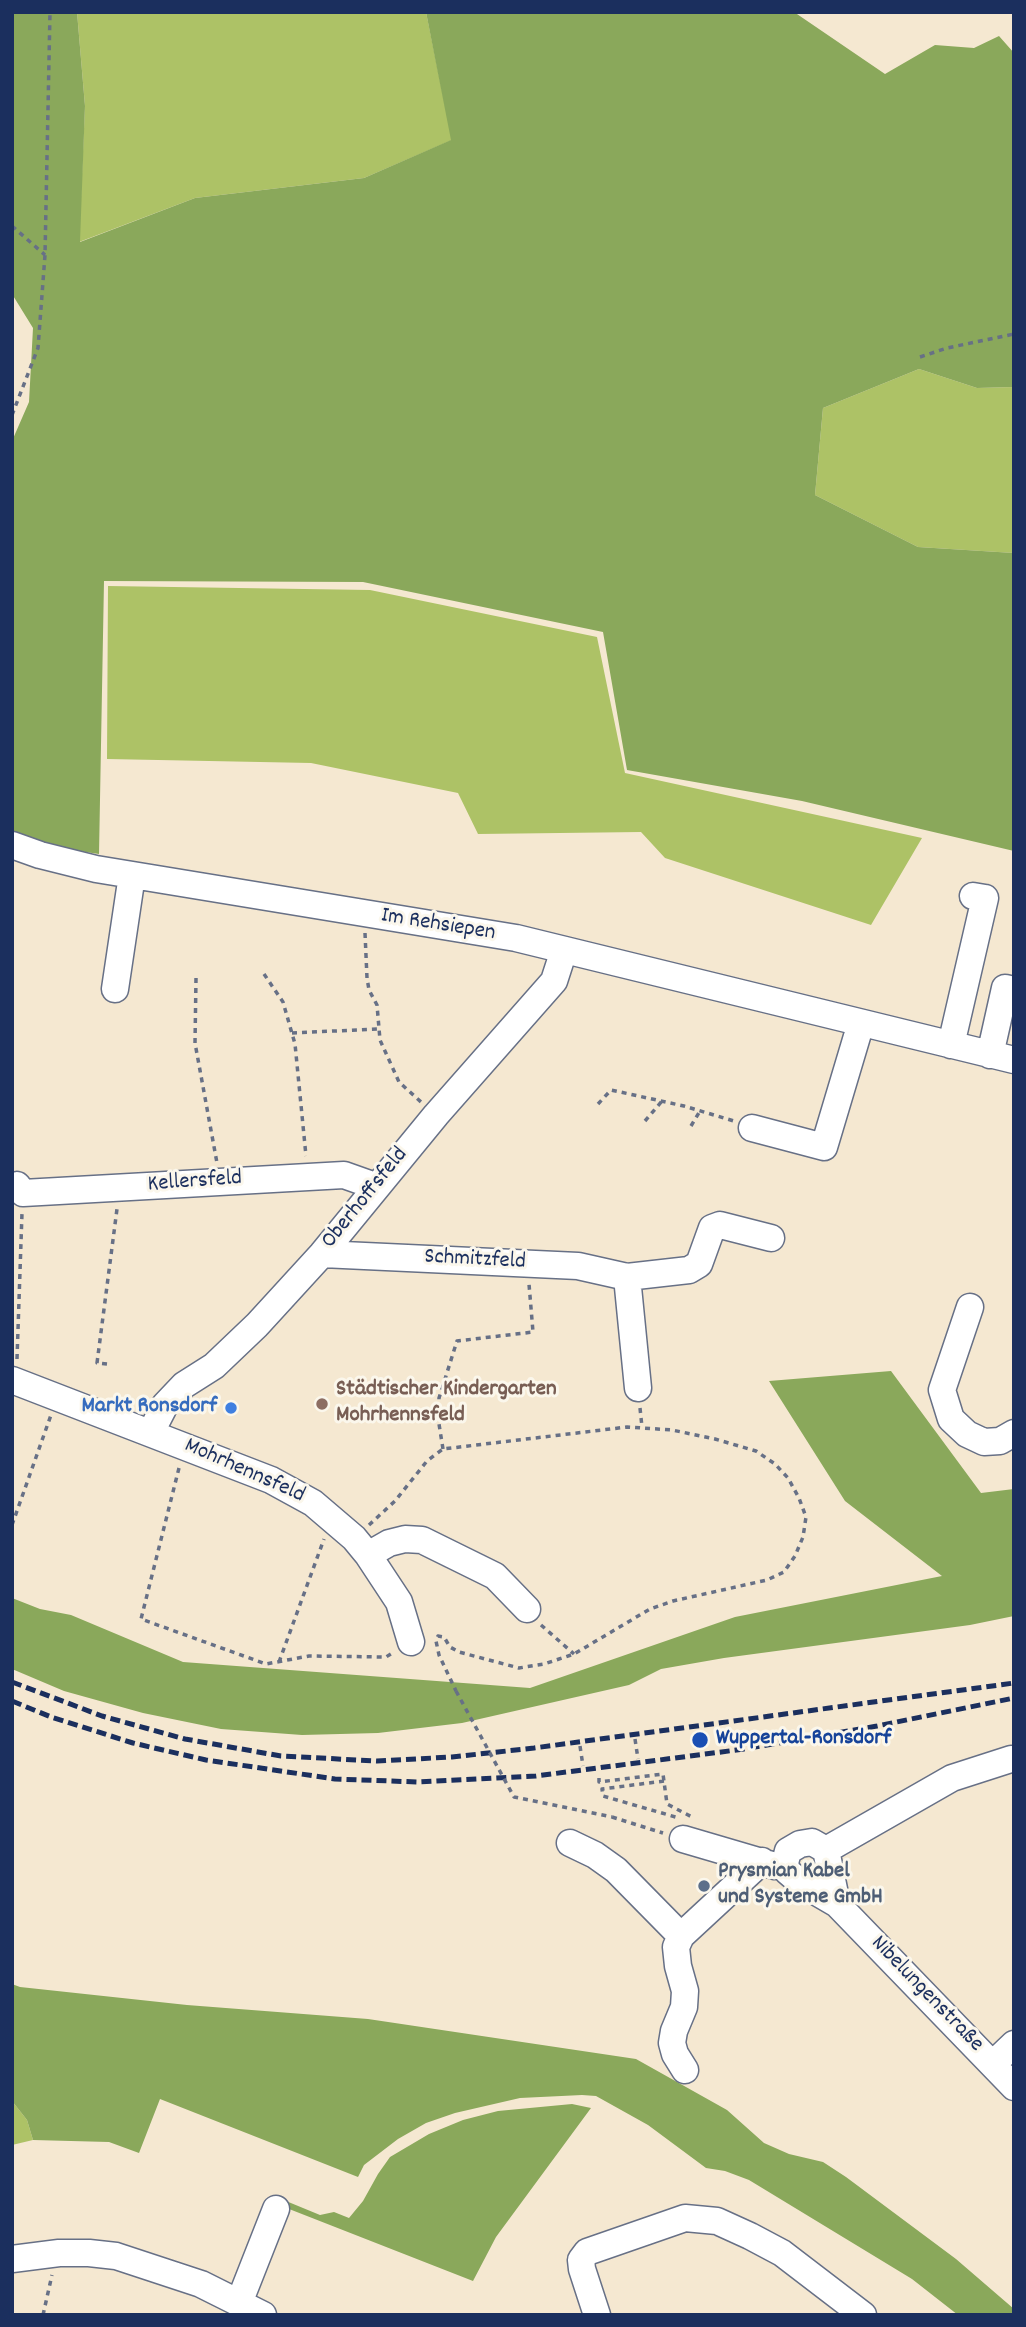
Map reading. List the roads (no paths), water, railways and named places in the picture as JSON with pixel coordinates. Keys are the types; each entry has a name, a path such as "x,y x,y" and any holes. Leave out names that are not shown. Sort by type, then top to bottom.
{"street":[{"name":"Im Rehsiepen","path":"12,845 85,866 132,875 516,938 1002,1058"},
{"path":"115,989 132,875"},
{"path":"951,1045 985,898 973,896"},
{"name":"Oberhoffsfeld","path":"151,1432 165,1405 184,1385 214,1366 257,1325 322,1254 375,1186 554,981 564,950"},
{"path":"1002,1058 1005,988 1014,990"},
{"path":"752,1128 824,1147 861,1023"},
{"name":"Kellersfeld","path":"20,1189 119,1188 344,1175 375,1186"},
{"name":"Schmitzfeld","path":"322,1254 578,1266 627,1277 690,1270 699,1264 712,1228 720,1225 771,1238"},
{"path":"627,1277 638,1388"},
{"path":"970,1307 942,1391 951,1419 967,1434 984,1442 1000,1441 1014,1433"},
{"name":"Mohrhennsfeld","path":"14,1380 271,1480 313,1503 361,1546 399,1602 411,1642"},
{"path":"361,1546 405,1539 422,1540 495,1576 527,1609"},
{"path":"825,1850 952,1778 1011,1759"},
{"name":"Nibelungenstraße","path":"684,1824 787,1871 801,1883 837,1904 1014,2087"},
{"path":"787,1871 785,1863 788,1851 800,1844 812,1842 825,1850 837,1904"},
{"path":"570,1843 617,1870 681,1936"},
{"path":"685,2070 672,2043 684,2007 685,1991 678,1966 677,1947 681,1936 762,1861"},
{"path":"993,2064 1014,2044"},
{"path":"239,2303 276,2208"},
{"path":"597,2315 582,2269 581,2260 587,2252 685,2218 717,2221 782,2253 863,2315"},
{"path":"12,2259 59,2253 116,2256 201,2284 263,2315"}],"railway":[{"path":"12,1682 102,1716 185,1739 281,1756 377,1761 452,1757 534,1748 1014,1683"},
{"path":"12,1701 51,1717 133,1743 206,1760 335,1779 418,1782 536,1776 744,1749 1014,1698"}],"place":[{"name":"Städtischer Kindergarten Mohrhennsfeld","path":"322,1404"},
{"name":"Markt Ronsdorf","path":"231,1408"},
{"name":"Wuppertal-Ronsdorf","path":"700,1740"},
{"name":"Prysmian Kabel und Systeme GmbH","path":"704,1886"}]}
